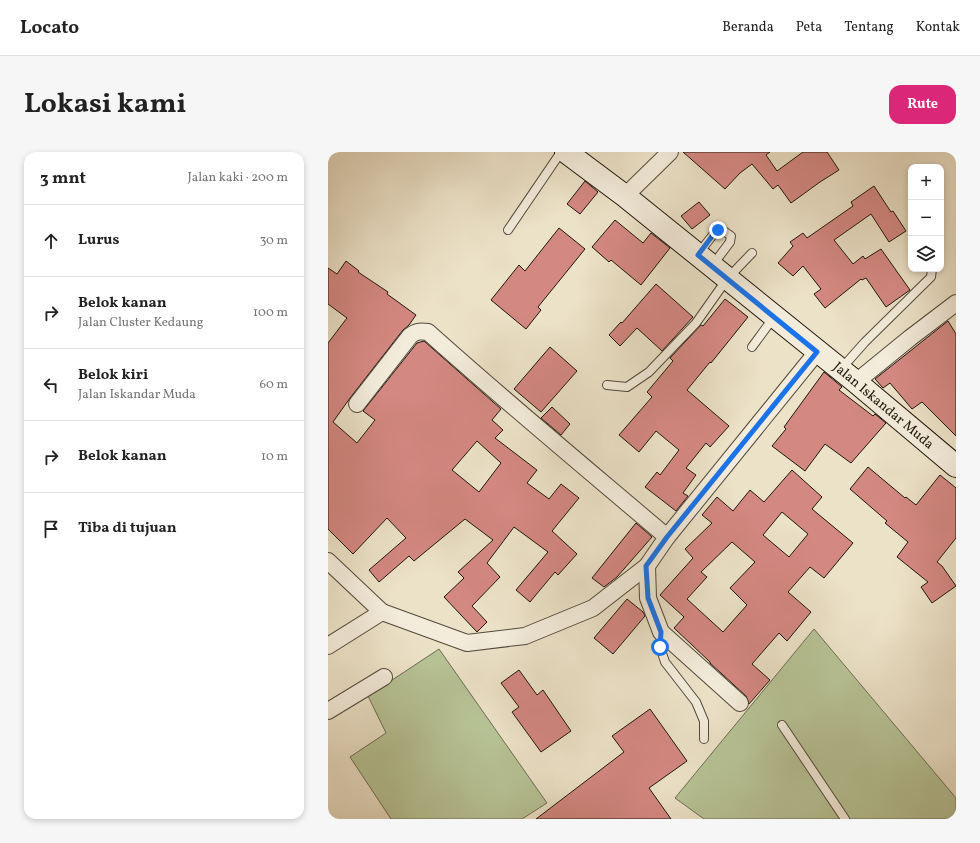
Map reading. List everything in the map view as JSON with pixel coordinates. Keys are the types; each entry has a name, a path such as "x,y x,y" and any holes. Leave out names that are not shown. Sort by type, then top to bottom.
{"street":[{"name":"Jalan Iskandar Muda","path":"566,152 624,196 817,352 953,457"},
{"path":"624,196 670,152"},
{"path":"848,376 910,338 956,303"},
{"path":"357,404 410,336 415,332 428,332 500,396 667,537"},
{"path":"328,561 382,612 466,644 525,636 593,608 646,566 667,537 817,352"},
{"path":"646,566 648,598 661,632 740,703"},
{"path":"328,646 382,612"},
{"path":"328,711 384,677"}],"lane":[{"path":"508,230 561,152"},
{"path":"607,385 626,387 649,372 696,324 712,267 752,252"},
{"path":"848,376 865,342 931,277 932,272"},
{"path":"752,347 774,317"},
{"path":"661,632 660,647 665,662 696,702 704,721 704,740"},
{"path":"782,725 845,819"}],"green space":[{"path":"814,629 956,798 956,819 704,819 675,798"},
{"path":"439,649 547,803 522,819 391,819 350,757 386,733 368,696"}],"building":[{"path":"683,152 770,152 766,155 777,171 803,152 827,152 839,170 791,203 778,185 773,189 752,164 740,173 725,189"},
{"path":"585,181 598,192 580,214 567,204"},
{"path":"874,186 891,212 893,211 906,231 889,242 871,214 834,240 853,264 863,256 865,259 881,249 910,290 886,307 866,278 861,279 825,308 814,294 821,289 803,266 793,276 778,263 793,246 790,242 803,233 807,238 853,206 851,202"},
{"path":"699,202 710,215 692,229 681,216"},
{"path":"615,220 643,243 651,233 670,248 641,285 611,260 609,262 592,247"},
{"path":"559,228 585,249 538,307 541,310 526,329 491,300 519,265 525,271"},
{"path":"346,261 359,271 358,272 388,292 387,294 416,315 350,398 333,422 357,443 375,420 363,411 417,343 424,341 501,409 492,420 503,430 495,438 537,470 527,483 549,499 561,484 579,498 552,531 577,554 558,575 555,572 530,602 516,590 548,552 514,527 487,563 500,577 472,606 487,622 477,632 444,597 464,578 458,572 493,540 465,519 414,561 409,556 379,582 369,570 406,538 387,518 353,554 328,529 328,343 347,318 328,304 328,268 337,274","holes":["477,441 501,463 479,492 452,470"]},
{"path":"656,284 693,317 662,351 637,328 620,346 609,335 621,322 622,323"},
{"path":"725,299 748,317 687,390 729,426 710,447 706,443 686,468 696,475 683,493 688,496 676,511 645,487 657,472 660,475 679,450 656,431 639,452 619,435 652,397 647,392 673,361 670,358 701,325 703,326"},
{"path":"948,321 956,334 956,436 922,402 912,409 890,383 883,388 875,379"},
{"path":"550,347 577,371 541,412 514,389"},
{"path":"824,372 842,387 839,390 873,416 875,414 886,423 851,463 825,444 805,471 772,446 786,429 784,427"},
{"path":"552,407 570,424 561,435 541,418"},
{"path":"868,467 905,498 906,497 916,505 940,475 956,488 956,538 937,562 942,566 956,586 932,603 921,587 928,582 897,557 908,542 885,523 887,521 850,489"},
{"path":"792,470 822,497 812,509 853,543 824,578 810,567 788,592 811,612 787,641 779,633 752,664 770,680 749,704 746,696 674,628 684,617 660,595 693,558 685,549 712,523 702,515 717,497 733,511 750,490 764,502","holes":["782,512 808,534 789,557 763,535","732,542 755,562 730,588 747,605 723,632 687,599 707,577 701,572"]},
{"path":"636,523 652,537 617,577 604,587 592,578"},
{"path":"627,599 643,612 645,616 613,654 594,638"},
{"path":"519,670 537,695 543,690 571,731 541,752 512,712 519,707 501,683"},
{"path":"650,709 687,761 649,788 671,819 536,819 624,752 612,736"}],"route":[{"path":"660,647 661,632 648,598 646,566 667,537 817,352 698,255 718,230"}]}
